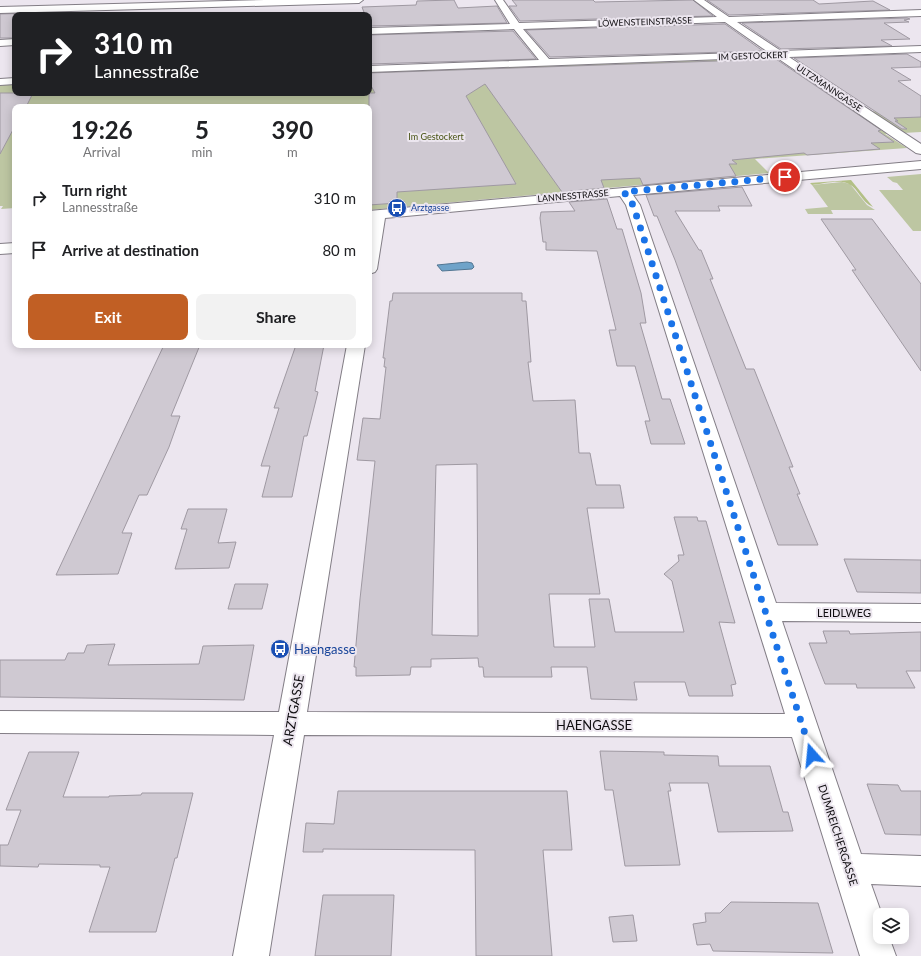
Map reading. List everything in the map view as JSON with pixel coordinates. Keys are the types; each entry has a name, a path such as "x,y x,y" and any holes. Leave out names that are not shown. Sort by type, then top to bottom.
{"street":[{"path":"0,10 324,3 359,0"},
{"path":"499,0 516,26 547,63"},
{"name":"ULTZMANNGASSE","path":"698,0 921,150"},
{"path":"858,7 871,14"},
{"name":"LÖWENSTEINSTRASSE","path":"372,31 921,13"},
{"path":"0,42 12,42"},
{"name":"IM GESTOCKERT","path":"372,69 921,50"},
{"path":"0,82 12,81"},
{"name":"LANNESSTRASSE","path":"374,215 921,165"},
{"name":"DUMREICHERGASSE","path":"624,192 633,205 878,956"},
{"path":"372,237 374,215"},
{"path":"0,249 12,248"},
{"name":"ARZTGASSE","path":"250,956 355,348"},
{"name":"LEIDLWEG","path":"766,612 921,613"},
{"name":"HAENGASSE","path":"0,722 803,726"},
{"path":"849,869 921,871"}],"green space":[{"name":"Im Gestockert","path":"771,58 853,112 921,110 921,132 885,134 907,148 755,159 769,173 372,210 372,104 12,104 12,208 1,209 3,206 0,206 0,85 12,84 12,96 372,96 372,72"},
{"path":"921,174 921,231 913,231 879,190 903,190 897,183 893,182 887,177"},
{"path":"851,180 873,207 869,205 849,184 836,182 812,185 810,183"},
{"path":"842,182 850,184 867,205 875,210 831,210 833,214 808,214 805,209 828,207 812,185"}],"water":[{"path":"467,262 472,263 474,267 472,269 442,271 437,265"}],"building":[{"path":"454,0 458,8 497,6 507,23 372,26 372,12 364,12 362,7 416,5 417,1"},
{"path":"512,0 593,0 595,2 693,0 713,16 520,21 509,6 517,6"},
{"path":"707,0 813,0 819,4 873,1 890,10 729,15"},
{"path":"0,14 12,14 12,38 0,38"},
{"path":"910,19 904,20 909,22 884,23 910,39 881,40 892,46 781,49 742,23"},
{"path":"725,24 763,51 550,57 526,30"},
{"path":"513,31 536,59 372,64 372,35"},
{"path":"907,54 921,62 921,67 891,68 911,80 898,81 921,96 921,117 894,118 898,121 895,121 907,129 902,129 794,58"},
{"name":"Im Gestockert","path":"776,59 881,130 878,131 894,142 871,143 880,149 807,155 804,153 732,160 737,164 729,164 736,176 643,185 640,178 601,180 604,188 562,192 485,84 466,96 516,184 397,192 397,203 372,205 372,104 369,104 369,96 372,96 372,93 375,93 372,88 372,73"},
{"path":"0,93 12,93 12,96 32,96 28,104 12,104 12,132 0,154"},
{"path":"742,187 752,206 718,206 720,211 675,211 699,250 701,250 713,279 710,279 746,369 754,369 793,467 789,467 800,494 797,494 818,545 778,545 675,260 657,216 654,216 646,195"},
{"path":"607,199 617,229 622,229 641,293 646,323 640,323 662,399 670,399 685,444 651,444 645,421 650,421 635,366 617,366 609,330 616,330 597,251 546,250 546,242 543,242 540,218 541,212 575,211 569,202"},
{"path":"821,219 872,219 921,284 921,371 852,270 856,270"},
{"path":"393,293 522,293 522,301 526,301 531,362 528,362 533,401 575,400 579,453 590,453 596,485 620,485 624,508 587,508 600,594 549,594 554,647 595,647 589,599 609,599 615,632 684,632 672,581 664,574 679,561 678,555 684,555 674,517 697,517 698,521 706,521 735,623 719,622 736,684 731,685 733,696 689,696 685,682 634,682 637,700 591,699 587,667 551,667 552,677 484,677 483,667 479,667 478,658 431,659 431,667 411,667 410,675 356,676 356,667 354,667 360,599 375,461 357,460 363,418 380,419 386,367 384,367 385,358 383,358 390,301 392,301","holes":["477,464 478,636 432,635 436,465"]},
{"path":"163,348 199,348 171,416 180,416 169,447 147,495 139,495 122,533 132,533 118,574 56,575"},
{"path":"295,348 323,348 315,391 318,392 307,436 304,436 292,497 262,497 270,466 261,466 279,408 274,408"},
{"path":"188,509 227,509 218,543 236,542 229,568 175,569 187,529 181,529"},
{"path":"844,559 921,560 921,593 857,592"},
{"path":"235,584 268,584 262,609 228,609"},
{"path":"823,631 849,631 850,634 921,632 921,671 906,671 915,688 857,688 856,684 825,684 809,643 827,643"},
{"path":"115,644 108,665 199,664 203,646 254,645 244,700 0,697 0,660 65,660 68,653 84,653 87,645"},
{"path":"600,751 664,752 664,755 718,756 719,766 770,766 783,812 788,812 793,831 718,832 708,783 669,783 671,791 668,791 680,865 625,866 613,790 605,790"},
{"path":"29,752 79,752 63,797 109,797 141,795 142,793 193,793 177,858 175,858 156,932 89,932 110,867 100,867 100,865 39,864 38,867 0,866 0,845 8,845 21,810 6,810"},
{"path":"867,784 898,785 901,791 921,791 921,835 885,834"},
{"path":"338,791 567,791 572,850 543,850 552,956 476,956 475,850 323,849 323,852 303,852 306,823 334,824"},
{"path":"323,895 394,895 391,956 315,956"},
{"path":"731,902 818,903 833,953 713,951 710,944 697,945 693,924 706,922 705,913 720,913"},
{"path":"633,915 637,941 613,942 609,917"}],"place":[{"name":"Arztgasse","path":"397,208"},
{"name":"Haengasse","path":"280,649"}],"route":[{"path":"785,177 624,192 633,205 812,755"}]}
